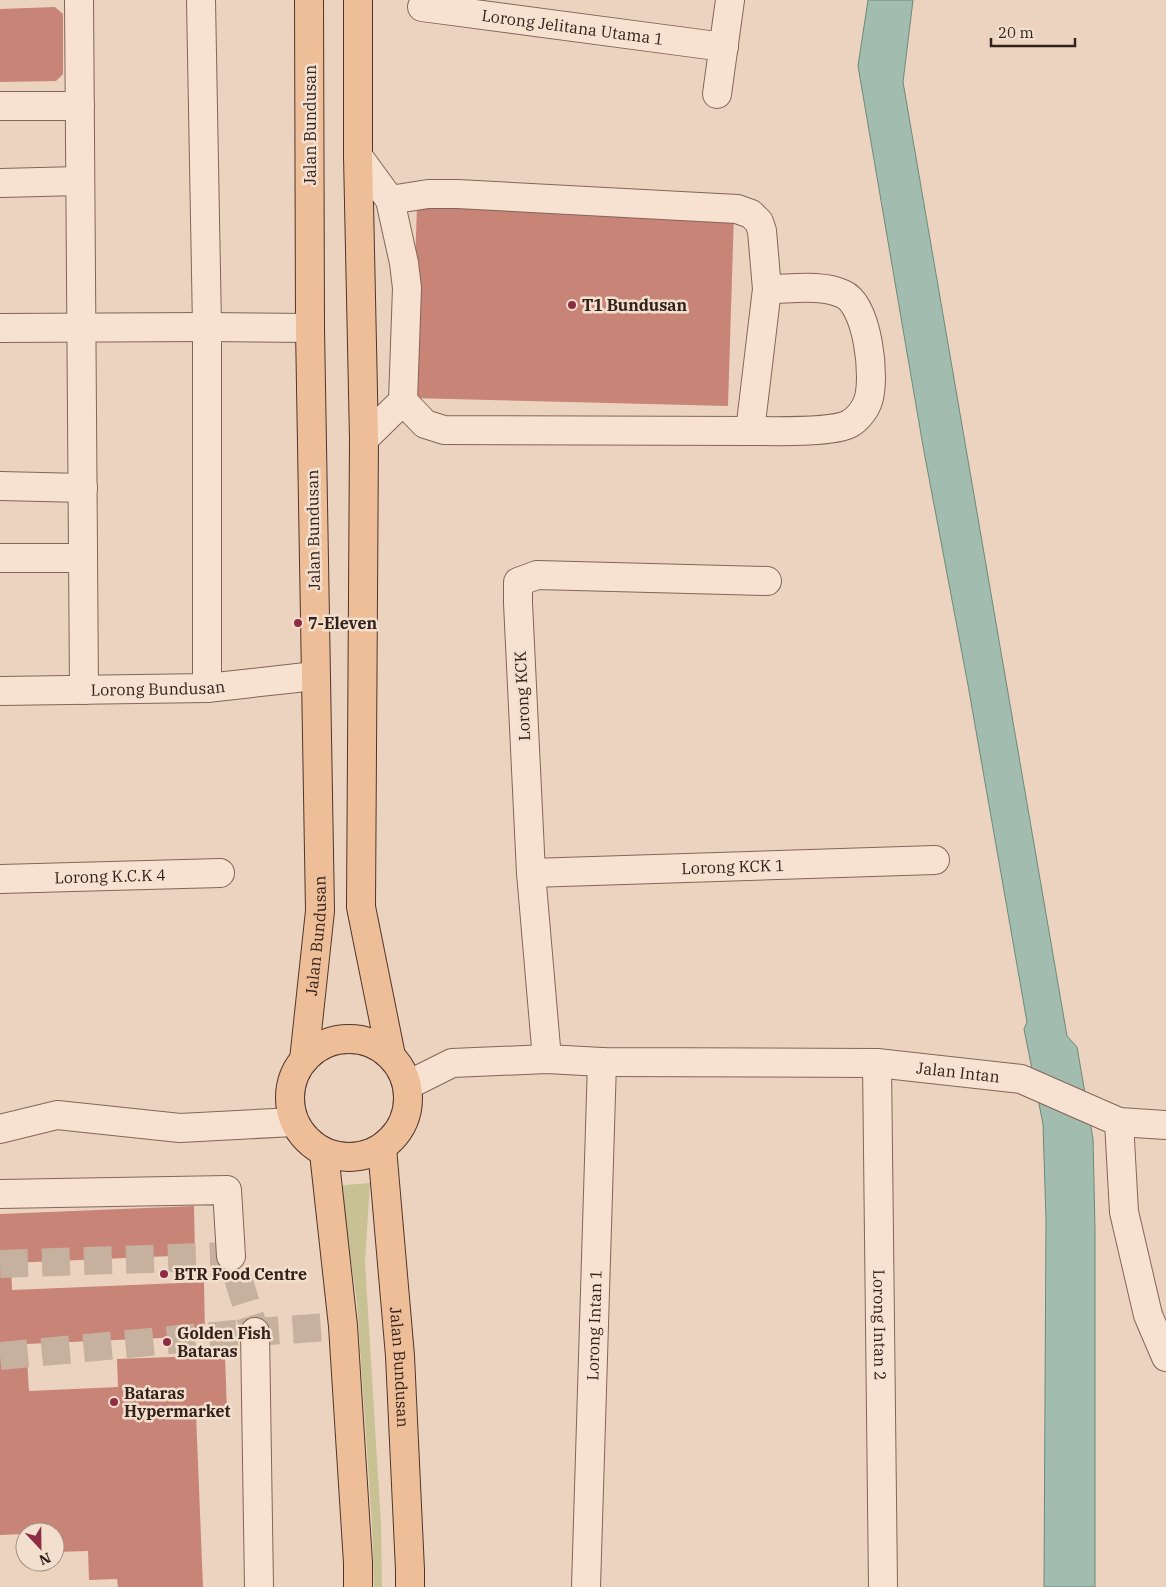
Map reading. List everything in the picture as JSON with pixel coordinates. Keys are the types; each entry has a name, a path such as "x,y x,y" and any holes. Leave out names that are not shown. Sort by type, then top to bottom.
{"main road":[{"name":"Jalan Bundusan","path":"304,1060 320,912 310,328 309,0"},
{"path":"358,0 358,156 364,440 361,907 391,1056"},
{"path":"357,1039 375,1045 391,1056 402,1070 408,1086 409,1103 405,1120 396,1136 382,1148 364,1156 344,1158 324,1152 312,1144 294,1122 290,1106 291,1089 295,1074 304,1060 319,1048 337,1040 357,1039"},
{"name":"Jalan Bundusan","path":"382,1148 400,1356 410,1587"},
{"path":"324,1152 343,1326 358,1587"}],"street":[{"path":"79,0 84,690"},
{"path":"201,0 207,327 207,688"},
{"path":"716,94 730,0"},
{"name":"Lorong Jelitana Utama 1","path":"422,7 724,47"},
{"path":"0,106 80,106"},
{"path":"358,156 390,200 408,288 403,401 364,440"},
{"path":"0,183 80,181"},
{"path":"390,200 428,194 457,194 737,209 751,214 759,222 762,231 767,288 750,431"},
{"path":"403,401 425,424 444,430 750,431 835,429 850,424 862,413 868,400 870,382 870,359 865,331 858,309 845,294 824,289 767,288"},
{"path":"0,328 310,328"},
{"path":"0,486 83,488"},
{"path":"0,558 83,558"},
{"name":"Lorong KCK","path":"547,1059 531,873 518,582 537,575 767,581"},
{"name":"Lorong Bundusan","path":"0,692 207,688 315,676"},
{"name":"Lorong KCK 1","path":"531,873 935,860"},
{"name":"Lorong K.C.K 4","path":"0,879 220,873"},
{"name":"Jalan Intan","path":"408,1086 452,1063 547,1059 602,1062 877,1063 1021,1079 1108,1116 1166,1125"},
{"name":"Lorong Intan 1","path":"586,1587 602,1062"},
{"name":"Lorong Intan 2","path":"877,1063 883,1587"},
{"path":"0,1129 57,1115 180,1128 294,1122"},
{"path":"1108,1116 1124,1212 1148,1315 1166,1357"},
{"path":"0,1194 227,1190 232,1256"},
{"path":"255,1332 258,1587"}],"shaded area":[{"path":"868,0 913,0 903,82 1067,1036 1077,1047 1093,1139 1095,1229 1095,1587 1044,1587 1046,1220 1043,1124 1024,1029 1027,1022 968,685 923,446 858,66"},
{"path":"370,1183 365,1262 381,1525 382,1587 374,1587 372,1524 357,1303 351,1261 333,1186"}],"building":[{"path":"55,7 63,14 63,74 56,81 0,82 0,9"},
{"name":"T1 Bundusan","path":"417,204 734,213 728,406 411,398"},
{"name":"Bataras Hypermarket","path":"194,1206 195,1255 11,1263 12,1290 204,1282 205,1336 26,1344 29,1391 118,1387 117,1359 225,1355 227,1412 196,1414 203,1587 118,1587 117,1579 89,1580 88,1551 65,1552 65,1522 15,1522 15,1534 0,1535 0,1214"}],"tunnel":[{"path":"0,1264 231,1256 255,1332"},
{"path":"0,1356 255,1332 343,1326"}],"place":[{"name":"T1 Bundusan","path":"572,305"},
{"name":"7-Eleven","path":"298,623"},
{"name":"BTR Food Centre","path":"164,1274"},
{"name":"Golden Fish Bataras","path":"167,1342"},
{"name":"Bataras Hypermarket","path":"114,1402"}]}
